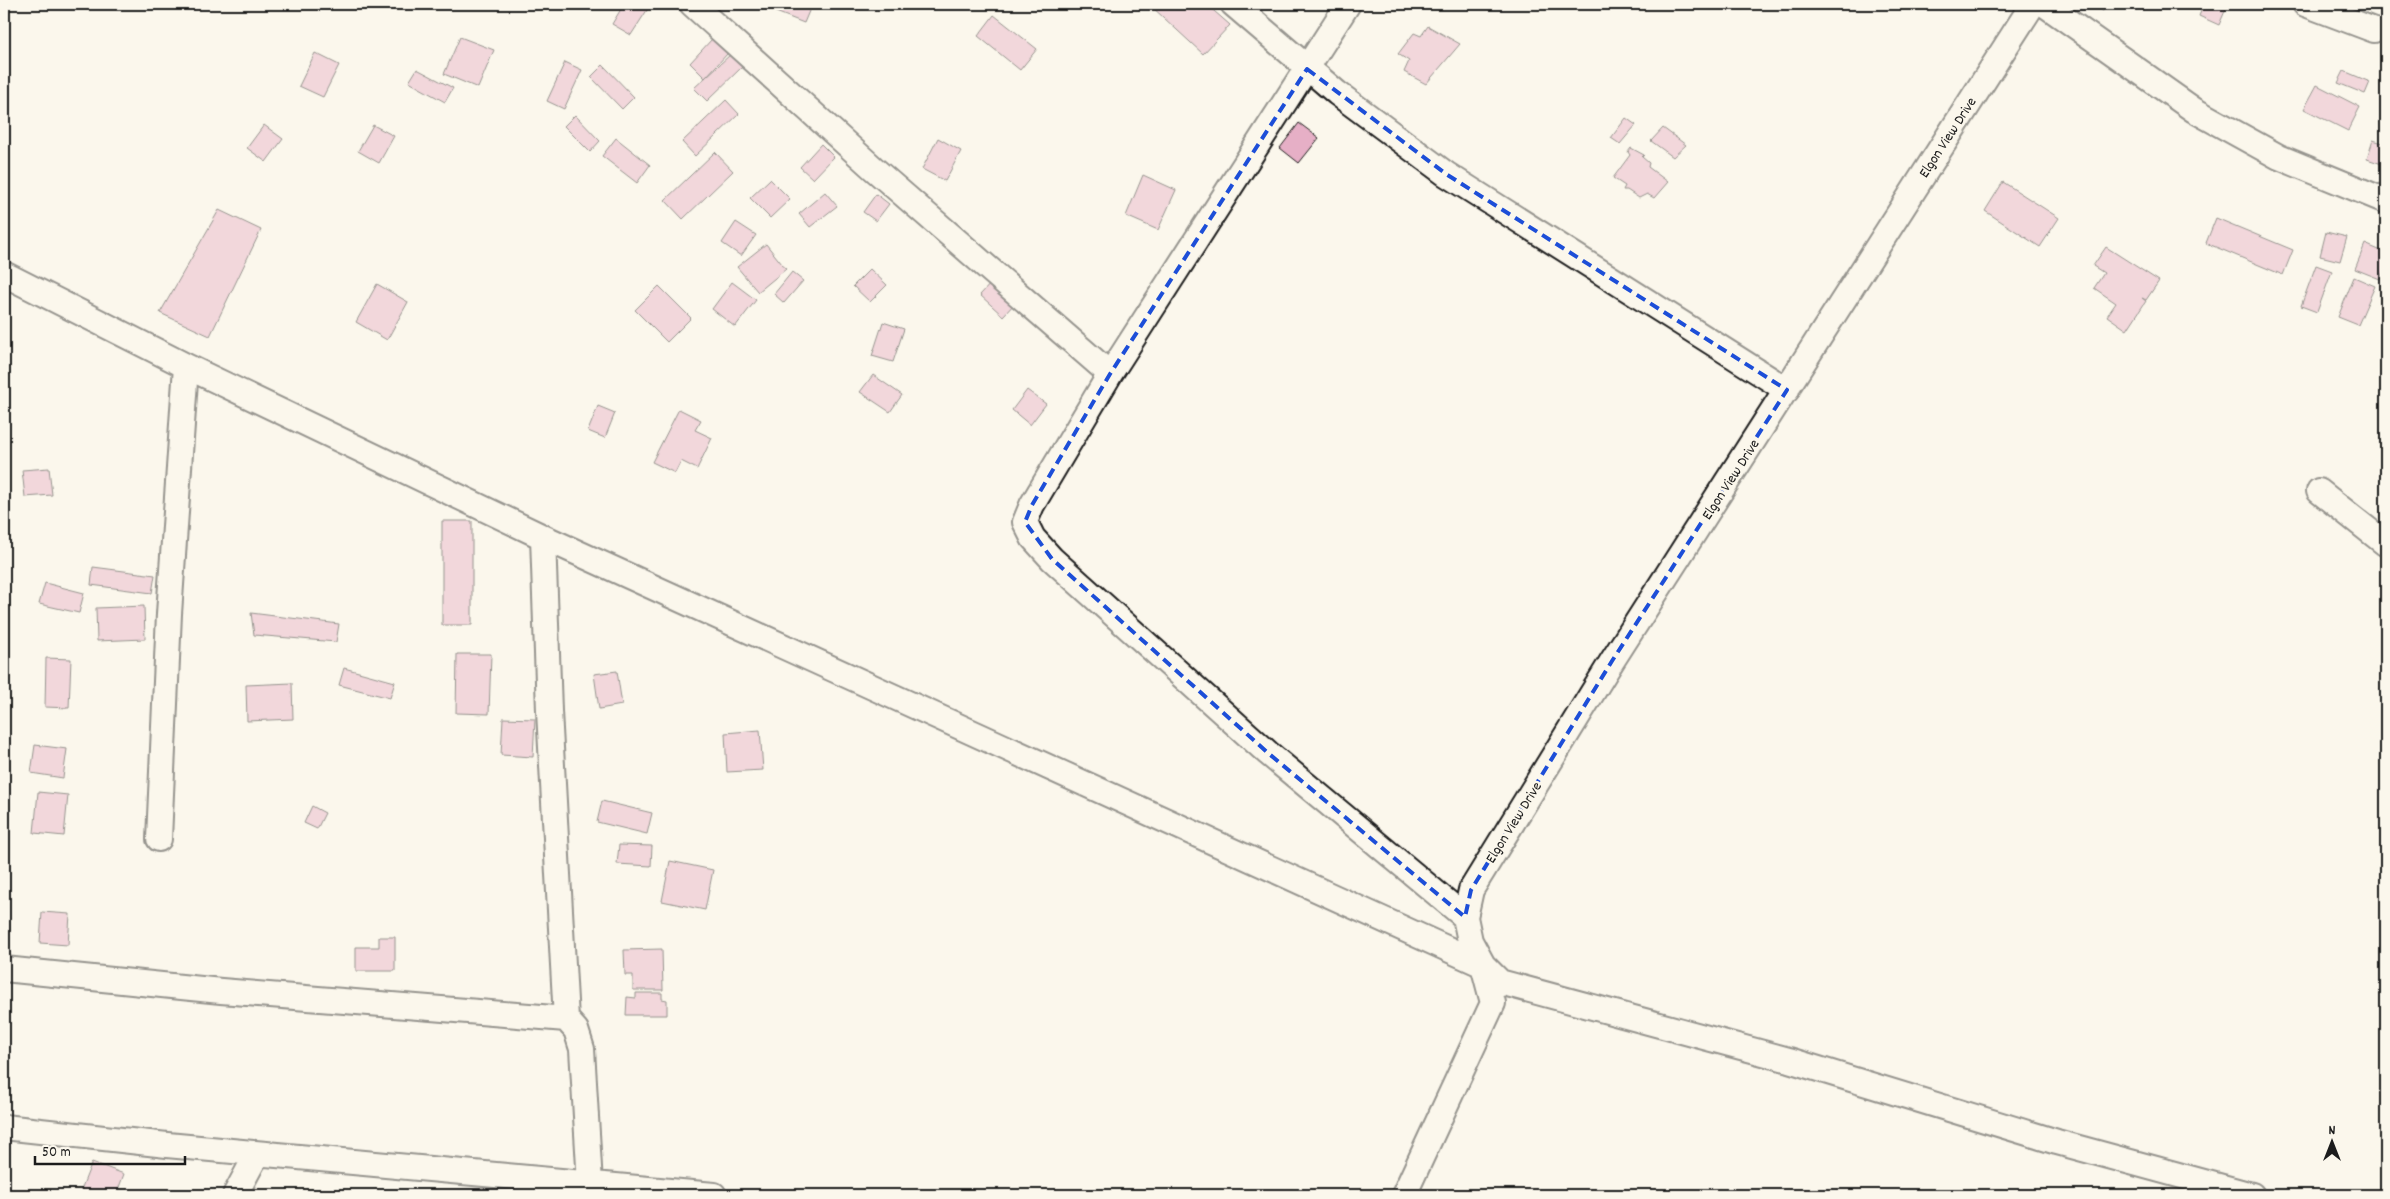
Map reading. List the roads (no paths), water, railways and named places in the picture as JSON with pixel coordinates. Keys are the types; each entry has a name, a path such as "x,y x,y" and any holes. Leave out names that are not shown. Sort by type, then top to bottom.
{"street":[{"path":"692,4 873,168 1110,374"},
{"path":"1233,4 1307,69 1375,123 1446,174 1788,390"},
{"path":"1348,4 1110,374 1032,505 1026,522 1034,538 1052,559 1268,753 1465,917"},
{"name":"Elgon View Drive","path":"1483,965 1470,941 1465,917 1471,890 1612,661 1788,390 1914,187 2033,4"},
{"path":"2044,4 2194,110 2279,157 2386,201"},
{"path":"2305,4 2374,30"},
{"path":"4,274 186,366 543,537 1483,965 1500,982 1789,1060 2057,1142 2252,1195"},
{"path":"159,839 169,614 186,366"},
{"path":"2319,491 2386,544"},
{"path":"543,537 548,711 566,1019 576,1030 582,1048 590,1184"},
{"path":"1404,1195 1493,1003 1483,965"},
{"path":"4,969 231,992 566,1019"},
{"path":"4,1127 258,1154 714,1195"},
{"path":"235,1195 258,1154"}]}
